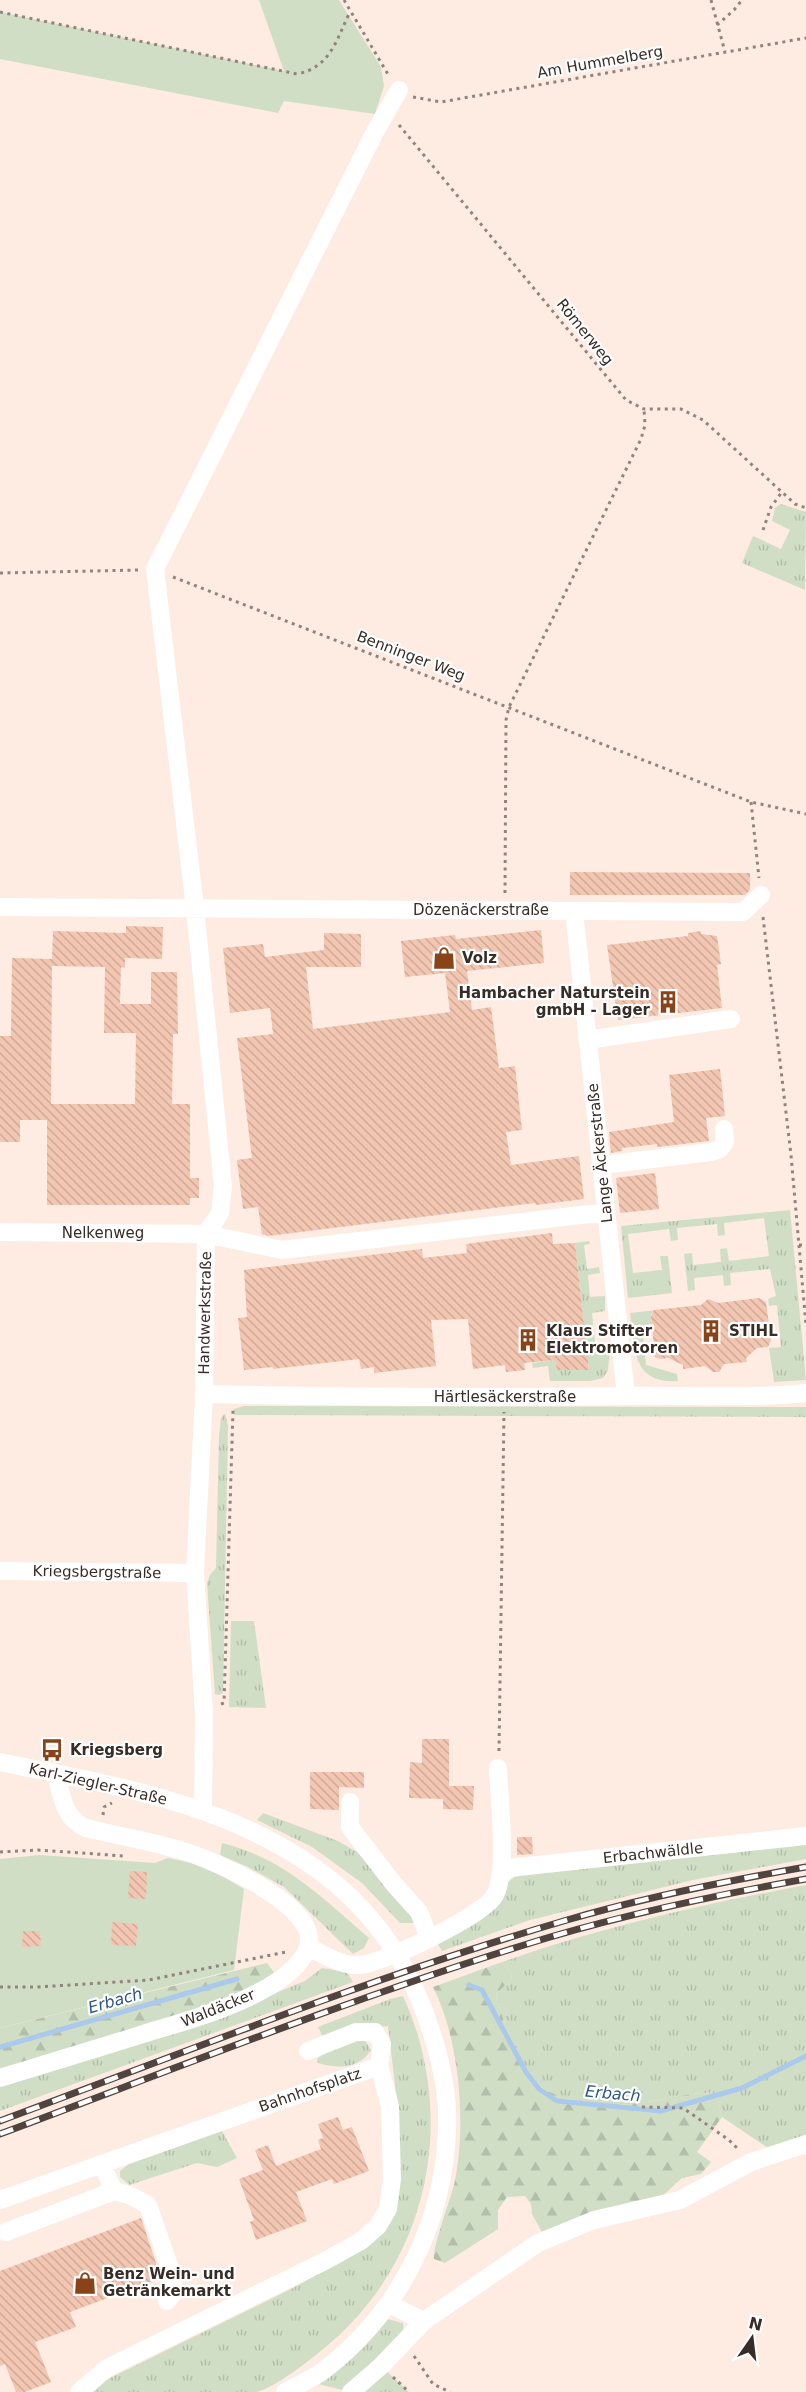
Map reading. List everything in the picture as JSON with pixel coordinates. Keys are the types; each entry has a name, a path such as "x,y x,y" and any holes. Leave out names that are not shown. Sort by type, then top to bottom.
{"street":[{"path":"155,569 399,90"},
{"name":"Handwerkstraße","path":"155,569 195,909 223,1186 220,1212 206,1234 204,1394 195,1573 204,1714 203,1811"},
{"name":"Dözenäckerstraße","path":"195,909 743,912 760,895"},
{"path":"0,907 195,909"},
{"name":"Lange Äckerstraße","path":"574,911 626,1396"},
{"path":"588,1041 731,1019"},
{"path":"602,1165 711,1152 720,1149 725,1143 724,1129"},
{"name":"Nelkenweg","path":"0,1232 206,1234 282,1250 606,1212"},
{"name":"Härtlesäckerstraße","path":"204,1394 504,1398 626,1396 765,1389 806,1393"},
{"name":"Kriegsbergstraße","path":"0,1571 195,1573"},
{"name":"Karl-Ziegler-Straße","path":"0,1762 122,1786 203,1811 255,1832 320,1871 352,1898 372,1918 410,1978 427,2019 445,2087 448,2127 445,2163 437,2201 426,2235 411,2269 389,2304 354,2344 322,2372 285,2392"},
{"path":"56,1774 67,1813 75,1823 86,1828 183,1851 224,1866 275,1895 298,1914 308,1933 308,1947 345,1963 359,1966 459,1924 487,1907 495,1896 502,1875 498,1768"},
{"path":"351,1802 350,1827 393,1883 419,1912 429,1938"},
{"name":"Erbachwäldle","path":"502,1875 509,1868 806,1836"},
{"name":"Waldäcker","path":"0,2078 229,2006 271,1985 295,1967 308,1947"},
{"path":"308,2051 356,2032 375,2032 382,2044 379,2066"},
{"name":"Bahnhofsplatz","path":"0,2200 379,2066 390,2106 393,2179 388,2209 378,2226 361,2241 325,2261 107,2368 79,2391"},
{"path":"351,2392 381,2366 424,2321 538,2243 594,2220 680,2200 751,2162 806,2144"},
{"path":"102,2165 114,2191"},
{"path":"6,2232 114,2191 129,2195 148,2205 173,2277 173,2293 167,2301"},
{"path":"389,2304 424,2321"}],"path":[{"path":"344,0 399,90"},
{"path":"711,0 725,52"},
{"path":"717,25 742,0"},
{"path":"0,12 297,74 312,71 326,59 350,12"},
{"name":"Am Hummelberg","path":"399,90 414,97 441,102 806,38"},
{"name":"Römerweg","path":"387,110 626,400 644,409"},
{"path":"505,910 506,720 508,707 641,439 645,425 644,409 681,409 703,420 795,504 806,508"},
{"path":"763,530 771,507 782,492"},
{"name":"Benninger Weg","path":"0,573 155,569 751,802 806,814"},
{"path":"751,802 806,1325"},
{"path":"799,1245 806,1245"},
{"path":"204,1714 224,1702 233,1395"},
{"path":"498,1768 504,1398"},
{"path":"120,1836 120,1822 103,1816 102,1811 104,1807 112,1804 122,1786"},
{"path":"0,1852 38,1850 125,1856"},
{"path":"0,1986 38,1987 149,1980 308,1947"},
{"path":"642,2107 683,2108 729,2140 751,2162"},
{"path":"405,2341 433,2384 450,2392"},
{"path":"381,2366 409,2392"}],"green space":[{"path":"259,0 339,0 381,67 384,86 375,114 284,101 278,113 0,59 0,12 284,71"},
{"path":"781,504 806,512 805,590 742,563 753,536 781,549 790,530 772,521 775,508"},
{"path":"790,1210 806,1380 774,1382 769,1348 781,1347 777,1305 769,1306 768,1299 776,1296 770,1269 730,1273 731,1285 724,1286 723,1275 694,1278 695,1290 688,1291 684,1254 692,1253 693,1265 721,1262 720,1249 727,1248 729,1261 769,1256 764,1218 724,1223 725,1235 718,1236 717,1224 677,1228 678,1240 671,1241 669,1229 628,1234 633,1273 662,1270 660,1256 668,1256 672,1293 628,1298 621,1226"},
{"path":"589,1241 590,1244 584,1245 587,1269 599,1267 600,1273 588,1275 590,1297 605,1296 605,1311 592,1313 596,1352 610,1350 608,1370 603,1378 590,1381 550,1381 548,1366 533,1368 532,1363 555,1360 557,1370 589,1370 575,1243"},
{"path":"657,1310 651,1314 652,1324 642,1326 646,1365 677,1374 678,1381 651,1376 643,1370 638,1361 630,1313"},
{"path":"244,1406 806,1407 806,1417 234,1415 234,1409"},
{"path":"225,1414 228,1425 223,1693 219,1695 215,1694 207,1583 216,1568 219,1436 221,1418"},
{"path":"231,1621 254,1621 266,1708 229,1707"},
{"path":"263,1813 338,1841 357,1852 410,1911 414,1923 400,1923 362,1883 312,1847 257,1820"},
{"path":"806,1840 806,1859 693,1880 530,1920 442,1951 438,1944 452,1933 483,1918 496,1902 505,1884 519,1874"},
{"path":"222,1843 265,1859 301,1881 369,1938 364,1948 353,1954 284,1887 220,1855"},
{"path":"40,1855 155,1863 168,1858 205,1866 244,1889 234,1970 0,2028 0,1859"},
{"path":"806,1885 806,2144 777,2154 722,2117 716,2093 630,2104 608,2105 576,2102 546,2090 537,2083 521,2060 508,2032 496,1994 512,1979 510,1970 502,1962 539,1949 653,1918"},
{"path":"502,1962 510,1970 512,1979 496,1994 503,2018 521,2060 537,2083 546,2090 566,2099 608,2105 716,2093 722,2117 697,2152 711,2162 701,2174 682,2178 658,2200 542,2232 532,2214 531,2204 525,2196 507,2197 498,2210 498,2229 445,2263 434,2259 434,2254 454,2185 458,2162 460,2111 450,2032 433,1987"},
{"path":"267,1963 275,1974 222,2004 0,2074 0,2028"},
{"path":"322,1968 347,1972 353,1982 0,2111 0,2082 266,1997 305,1981"},
{"path":"403,1996 420,2043 429,2091 430,2139 424,2187 409,2233 388,2276 358,2315 308,2361 282,2380 257,2392 93,2392 104,2381 291,2289 338,2263 378,2233 399,2118 388,2026 357,2029 323,2037 318,2027"},
{"path":"362,2036 371,2050 360,2061 340,2067 318,2063 317,2059 335,2045"},
{"path":"222,2131 237,2158 217,2167 197,2163 129,2185 120,2177 120,2171 129,2164"},
{"path":"387,2319 403,2323 405,2341 381,2366 409,2392 351,2392 318,2384"}],"building":[{"path":"570,872 750,873 750,890 745,895 570,895"},
{"path":"126,926 163,927 162,959 125,958 125,968 121,967 120,1004 151,1004 151,972 177,972 178,1034 173,1034 172,1104 190,1104 190,1178 199,1178 199,1198 190,1198 190,1205 47,1205 47,1120 20,1120 20,1142 0,1142 0,1036 11,1036 12,958 52,959 53,931 126,933","holes":["52,966 105,967 104,1033 136,1033 135,1104 51,1104"]},
{"path":"541,930 544,963 467,971 472,1010 491,1007 499,1068 515,1066 522,1130 506,1132 511,1165 579,1156 584,1199 268,1236 262,1234 258,1207 243,1209 237,1160 252,1158 237,1038 273,1034 270,1008 230,1013 223,948 263,944 265,957 324,950 324,933 361,934 361,967 306,967 313,1029 450,1012 445,973 405,977 401,941 455,935 456,939"},
{"path":"701,931 701,934 717,936 721,964 717,965 722,1008 618,1020 607,945 688,936 688,933"},
{"path":"720,1069 725,1116 706,1118 709,1141 657,1147 657,1144 622,1148 622,1151 611,1153 609,1132 674,1122 669,1075"},
{"path":"655,1173 659,1209 620,1213 616,1178"},
{"path":"552,1233 553,1244 575,1243 589,1370 557,1370 555,1360 524,1363 525,1370 506,1372 505,1365 473,1369 468,1319 431,1320 436,1366 374,1373 374,1367 361,1369 359,1359 244,1370 238,1318 247,1317 244,1270 422,1249 423,1258 467,1253 466,1244"},
{"name":"STIHL","path":"759,1298 766,1302 771,1340 768,1347 757,1348 746,1358 747,1362 724,1364 719,1372 713,1372 705,1366 683,1369 683,1365 668,1358 655,1357 651,1316 654,1310 701,1305 708,1299 718,1303"},
{"path":"422,1739 449,1739 449,1786 474,1786 473,1810 443,1809 443,1799 409,1798 410,1762 422,1763"},
{"path":"310,1772 364,1772 364,1788 339,1787 339,1810 310,1809"},
{"path":"517,1837 532,1837 533,1854 517,1855"},
{"path":"130,1871 147,1872 146,1899 128,1898"},
{"path":"112,1922 138,1924 136,1946 111,1945"},
{"path":"23,1931 40,1931 41,1946 22,1947"},
{"path":"338,2117 343,2130 352,2127 369,2171 334,2184 332,2179 296,2192 307,2221 256,2240 250,2222 254,2220 239,2179 263,2170 255,2150 268,2145 276,2166 321,2149 318,2140 323,2138 318,2124"},
{"path":"141,2218 161,2278 70,2312 76,2327 35,2342 51,2382 25,2392 16,2392 5,2364 0,2366 0,2271"}],"waterway":[{"name":"Erbach","path":"0,2047 237,1979"},
{"name":"Erbach","path":"469,1985 482,1990 526,2072 539,2089 557,2101 661,2111 742,2088 806,2056"}],"railway":[{"path":"0,2121 282,2015 495,1942 626,1904 806,1867"},
{"path":"0,2134 326,2012 524,1945 664,1908 806,1879"}],"place":[{"name":"Volz","path":"444,958"},
{"name":"Hambacher Naturstein gmbH - Lager","path":"668,1002"},
{"name":"STIHL","path":"711,1331"},
{"name":"Klaus Stifter Elektromotoren","path":"528,1340"},
{"name":"Kriegsberg","path":"52,1750"},
{"name":"Benz Wein- und Getränkemarkt","path":"85,2283"}]}
